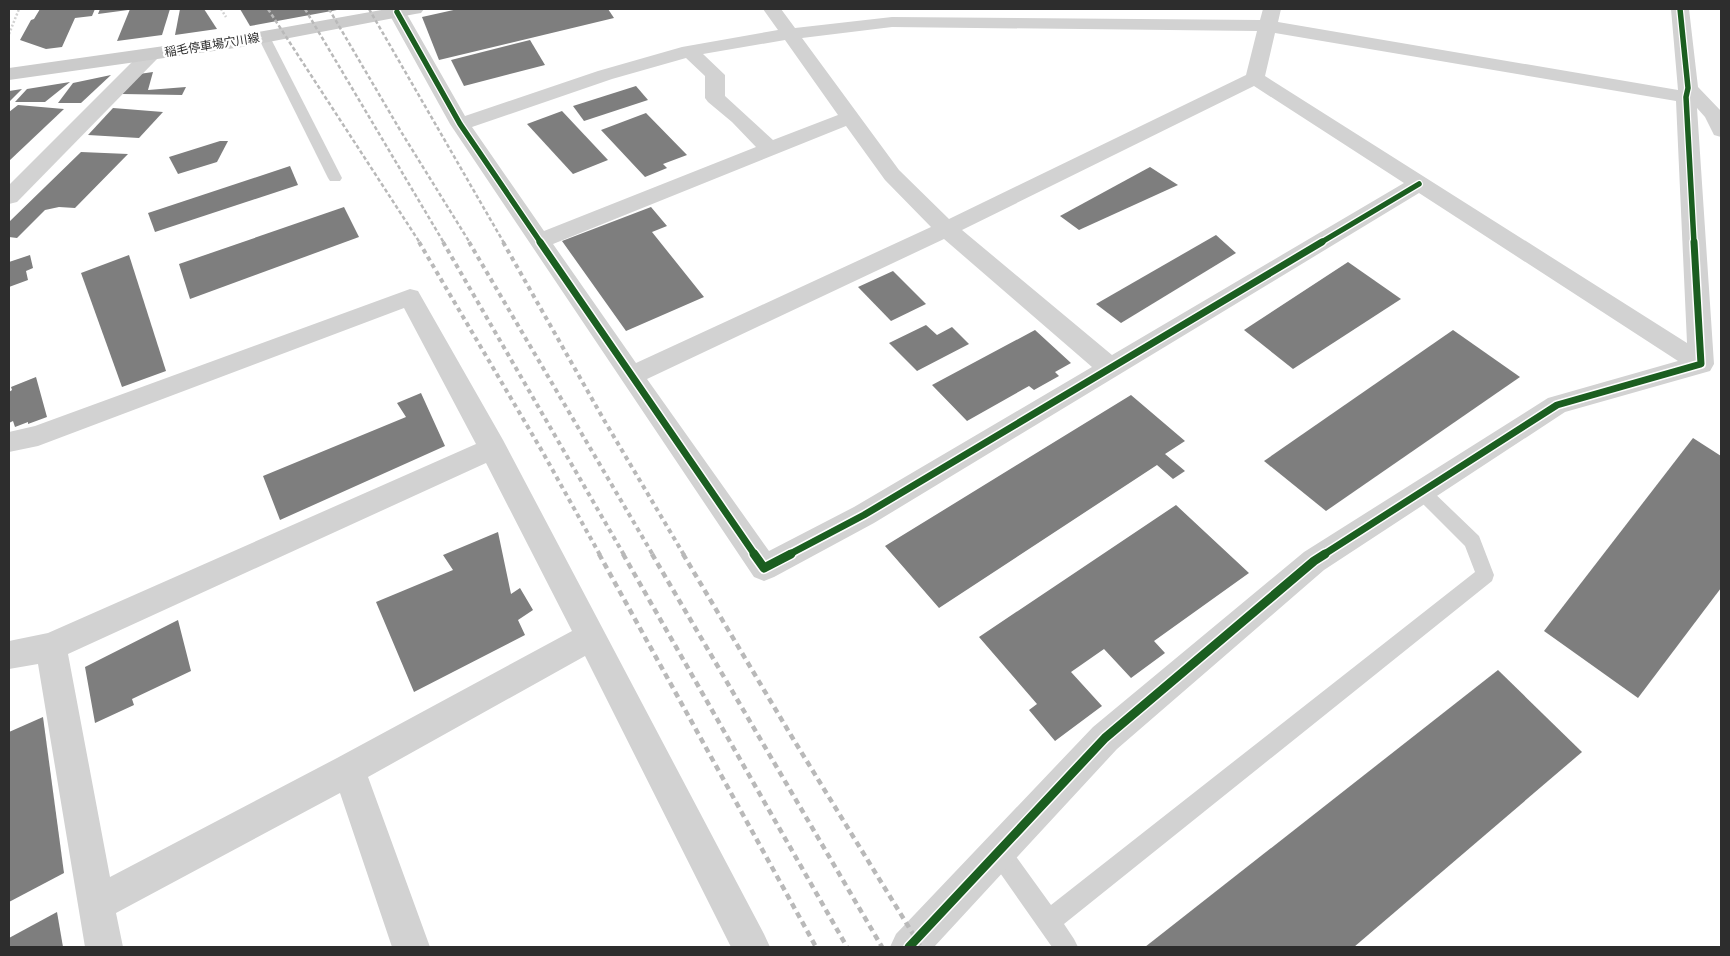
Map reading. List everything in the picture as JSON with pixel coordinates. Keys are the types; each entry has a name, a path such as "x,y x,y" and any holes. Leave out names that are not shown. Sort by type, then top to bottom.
{"main road":[{"name":"稲毛停車場穴川線","path":"9,74 264,37 406,11"}],"street":[{"path":"772,9 892,175 946,229 1109,367"},
{"path":"1680,9 1687,92 1702,364"},
{"path":"406,11 460,124 630,376 764,568 864,515 1109,367 1419,184"},
{"path":"1255,78 1270,17"},
{"path":"460,124 605,75 689,51 790,34 892,22 1270,17 1687,92 1714,115 1721,131"},
{"path":"689,51 715,75 714,98 739,118 770,149"},
{"path":"9,197 150,55"},
{"path":"1255,78 1702,364"},
{"path":"630,376 946,229 1255,78"},
{"path":"540,241 850,116"},
{"path":"9,442 47,432 410,297 493,448 751,947"},
{"path":"909,947 1105,738 1314,561 1557,405 1702,364"},
{"path":"9,655 51,647 493,448"},
{"path":"96,904 349,770 590,638"},
{"path":"51,647 104,947"},
{"path":"349,770 411,947"}],"lane":[{"path":"264,37 335,178"},
{"path":"1048,922 1485,575 1473,542 1422,492"},
{"path":"998,852 1066,947"}],"path":[{"path":"9,34 19,9"}],"building":[{"path":"40,9 95,9 92,16 75,18 62,47 46,49 20,40 31,20 34,19"},
{"path":"100,9 128,9 128,10 98,14"},
{"path":"130,9 170,9 162,35 117,41"},
{"path":"180,9 204,9 217,29 175,35"},
{"path":"240,9 337,9 337,10 250,26"},
{"path":"458,9 608,9 614,18 439,60 422,17"},
{"path":"530,40 545,65 464,86 451,60"},
{"path":"153,72 148,90 186,87 182,95 122,94 139,74"},
{"path":"111,75 81,103 58,103 73,83"},
{"path":"70,82 45,102 15,102 27,89"},
{"path":"636,86 648,100 584,121 573,106"},
{"path":"22,89 9,102 9,91"},
{"path":"18,105 64,109 9,161 9,112"},
{"path":"113,108 163,112 139,138 88,135"},
{"path":"562,111 608,160 573,174 527,124"},
{"path":"646,113 687,155 663,164 667,168 645,177 601,130"},
{"path":"220,141 228,141 217,162 178,174 169,157"},
{"path":"81,152 128,154 75,208 59,207 45,210 17,238 9,237 9,222"},
{"path":"290,166 298,185 155,232 148,213"},
{"path":"1150,167 1178,185 1079,230 1060,216"},
{"path":"344,207 359,237 190,299 179,264"},
{"path":"651,207 667,226 652,232 704,297 626,331 562,241"},
{"path":"1216,235 1236,253 1121,323 1096,304"},
{"path":"30,255 33,268 26,271 28,280 9,287 9,262"},
{"path":"129,255 166,371 122,387 81,273"},
{"path":"1348,262 1401,299 1293,369 1244,330"},
{"path":"893,271 926,304 891,321 858,287"},
{"path":"926,325 937,335 952,327 969,344 917,371 889,343"},
{"path":"1035,330 1071,363 1055,372 1059,376 1034,390 1029,386 967,421 932,385"},
{"path":"1453,330 1520,377 1326,511 1264,461"},
{"path":"36,377 47,417 15,427 13,421 9,423 9,392 12,390 11,387"},
{"path":"421,393 445,446 280,520 263,476 406,417 397,403"},
{"path":"1131,395 1185,441 1165,454 1185,471 1173,479 1157,465 939,608 885,546"},
{"path":"1693,438 1721,456 1721,588 1638,698 1544,631"},
{"path":"1176,505 1249,573 1154,641 1165,653 1131,678 1104,649 1071,672 1102,706 1055,741 1029,710 1037,704 979,637"},
{"path":"498,532 511,594 520,588 533,610 518,620 525,635 414,692 376,602 453,570 443,555"},
{"path":"178,620 191,671 132,699 134,705 95,723 85,667"},
{"path":"1498,670 1582,752 1354,947 1145,947"},
{"path":"43,717 64,873 9,902 9,732"},
{"path":"57,912 63,947 9,947 9,938"}],"railway":[{"path":"268,9 420,243"},
{"path":"305,9 444,243"},
{"path":"329,9 400,130 470,243"},
{"path":"369,9 504,243"},
{"path":"419,242 542,451 600,555"},
{"path":"443,242 624,555"},
{"path":"469,242 653,555"},
{"path":"503,242 604,420 684,555"},
{"path":"599,554 816,947"},
{"path":"623,554 847,947"},
{"path":"652,554 882,947"},
{"path":"683,554 792,737 921,947"}],"cycle path":[{"path":"909,947 1105,738 1314,561 1557,405 1701,364 1686,97 1688,88 1680,9"},
{"path":"397,12 460,124 764,568 864,515 1419,184"}]}
